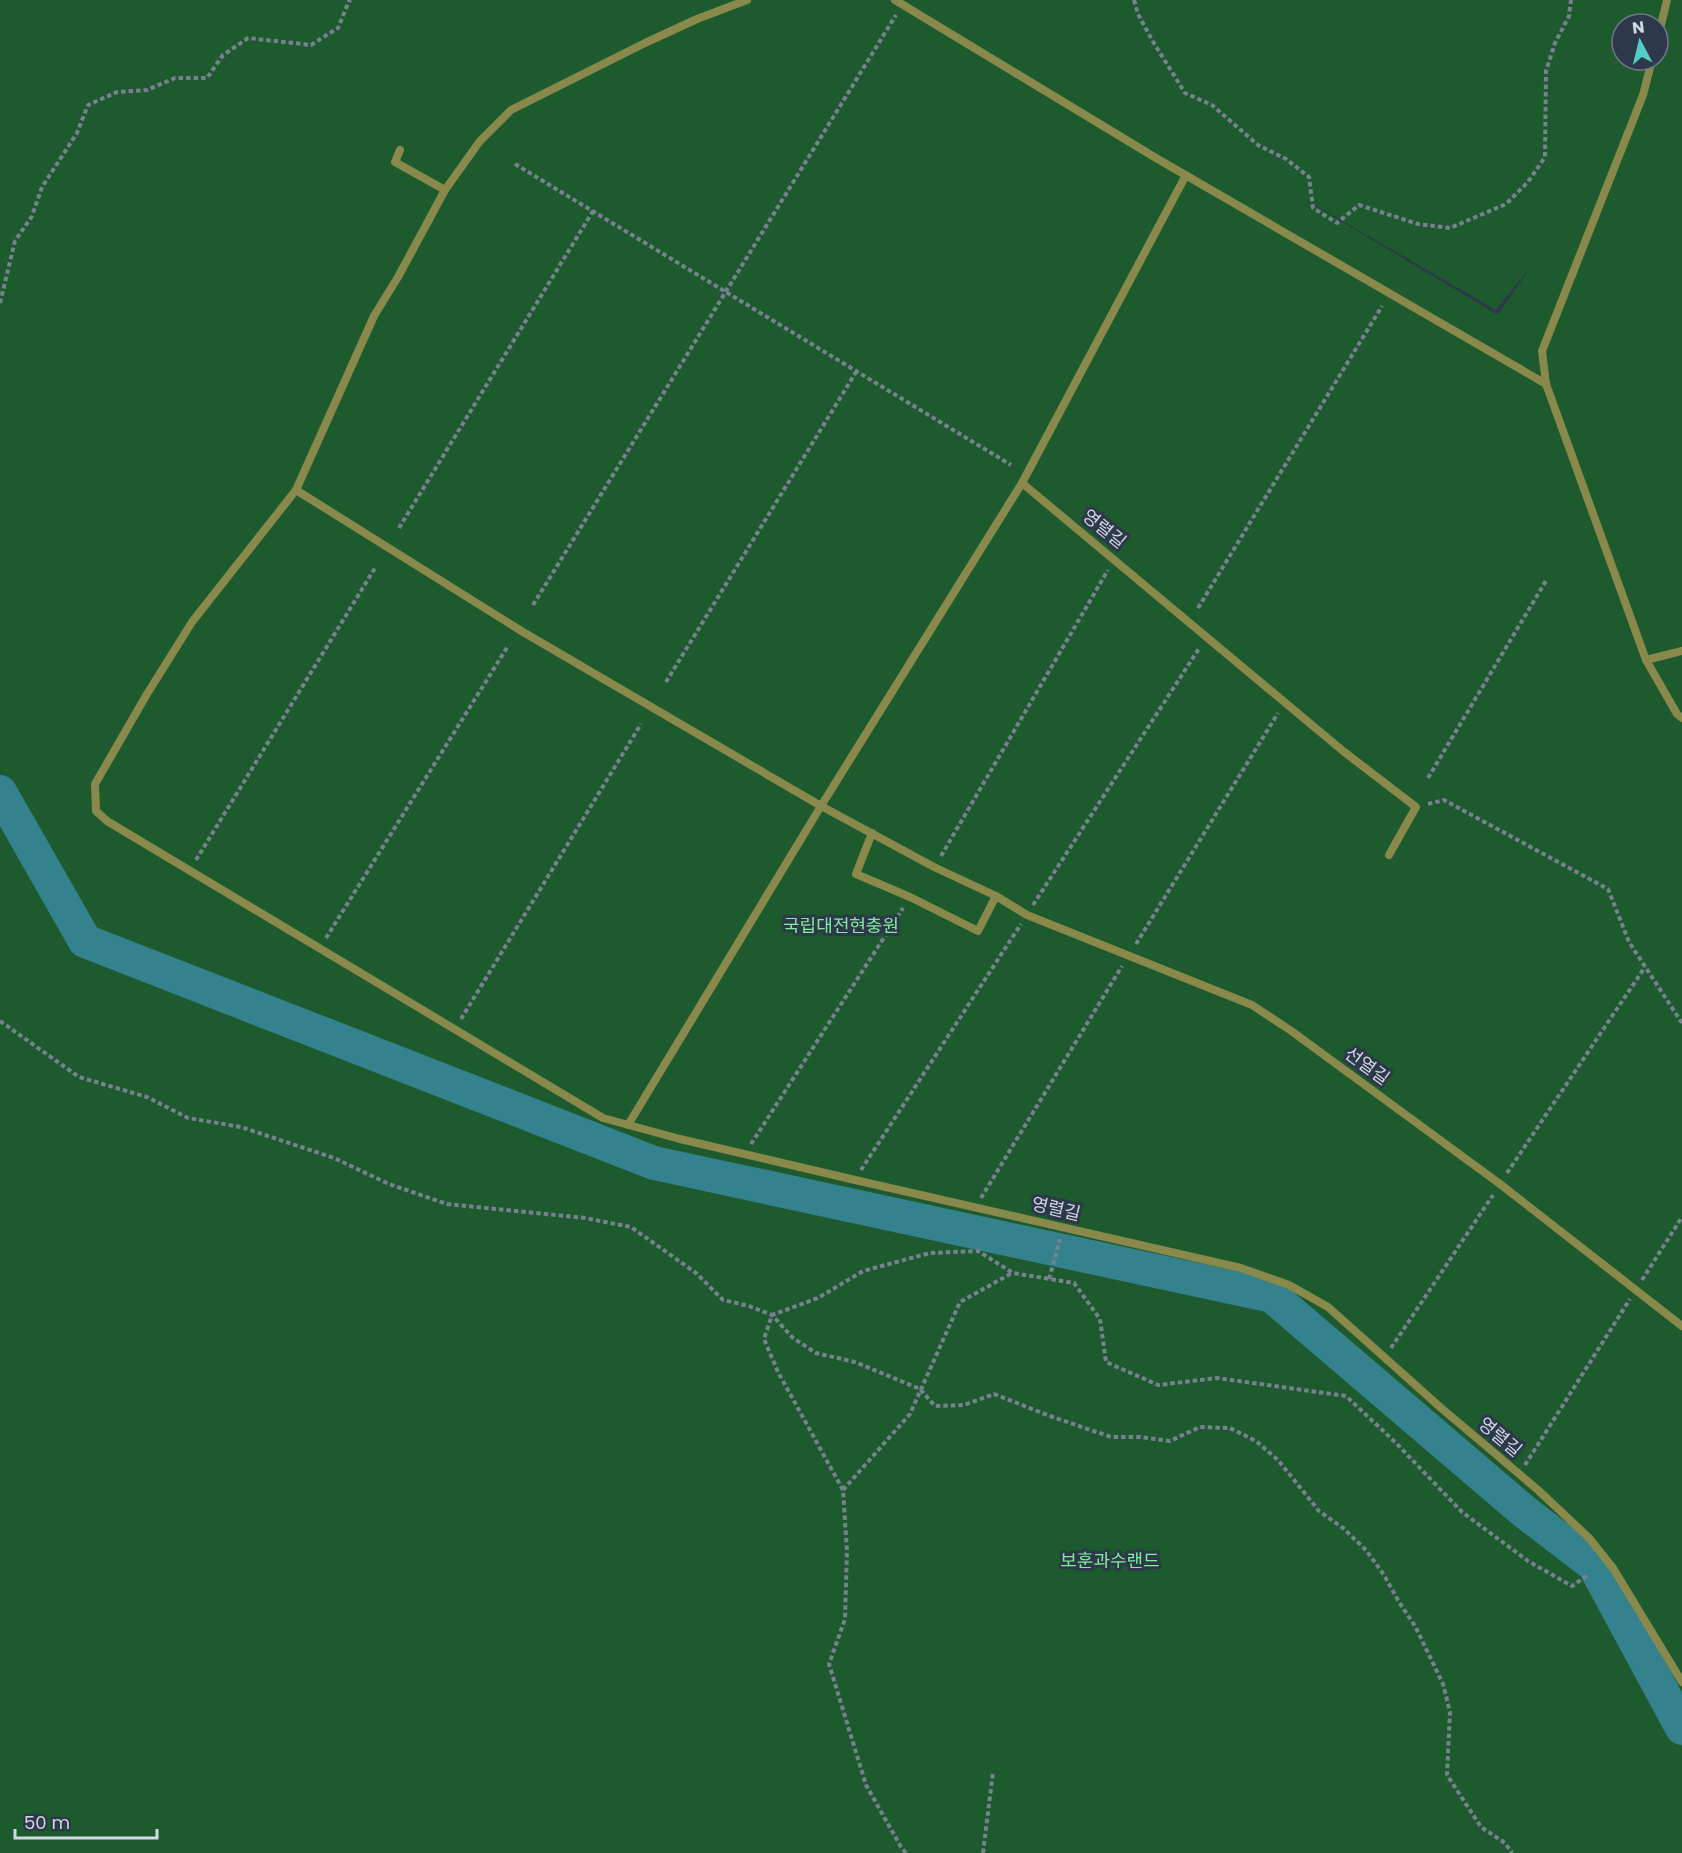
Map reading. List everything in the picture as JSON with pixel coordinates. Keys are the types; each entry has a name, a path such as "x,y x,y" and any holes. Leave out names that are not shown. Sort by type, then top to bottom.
{"lane":[{"path":"747,0 655,38 511,110 480,141 445,190 374,316 296,489 523,632 821,806 872,833 934,867 996,896 978,931 910,897 856,874 872,833"},
{"path":"895,0 1186,176 1545,384"},
{"path":"1649,72 1643,95 1542,351 1545,384 1646,660 1671,704 1682,718"},
{"path":"400,150 395,162 445,190"},
{"path":"628,1125 821,806 1022,483 1186,176"},
{"name":"영렬길","path":"1022,483 1343,751 1416,807"},
{"name":"영렬길","path":"296,489 192,622 147,694 95,784 96,811 189,871 603,1118 745,1154 1241,1268 1289,1285 1328,1307 1589,1538 1613,1568 1682,1682"},
{"path":"1646,660 1682,651"},
{"path":"1389,855 1416,807"},
{"name":"선열길","path":"996,896 1027,915 1251,1005 1290,1030 1500,1184 1682,1326"}],"path":[{"path":"0,303 15,241 32,216 42,187 77,133 88,105 117,92 147,90 175,78 207,78 223,55 248,38 311,45 338,28 351,0"},
{"path":"1134,0 1138,14 1152,40 1185,93 1212,105 1258,145 1286,159 1309,177 1313,208 1337,224 1359,205 1418,224 1450,228 1506,204 1528,182 1545,157 1546,71 1555,43 1569,16 1571,0"},
{"path":"533,605 900,8"},
{"path":"515,164 1011,465"},
{"path":"399,528 593,212"},
{"path":"1198,608 1382,306"},
{"path":"666,682 856,372"},
{"path":"934,867 1115,559"},
{"path":"189,871 375,568"},
{"path":"1428,778 1547,579"},
{"path":"320,949 508,646"},
{"path":"454,1030 641,724"},
{"path":"1416,807 1444,800 1608,889 1629,942 1682,1023"},
{"path":"745,1154 910,897"},
{"path":"1384,1358 1645,967"},
{"path":"0,1021 79,1077 147,1097 189,1118 241,1127 334,1158 389,1184 447,1204 585,1218 631,1227 696,1273 723,1300 749,1306 772,1315 793,1338 816,1353 855,1362 920,1389 935,1406 964,1404 994,1394 1111,1437 1140,1437 1170,1441 1200,1427 1230,1428 1256,1441 1278,1460 1319,1511 1343,1528 1366,1550 1384,1575 1415,1626 1443,1684 1450,1712 1447,1775 1481,1827 1505,1843 1512,1853"},
{"path":"1519,1474 1682,1217"},
{"path":"1049,1279 1059,1242"},
{"path":"772,1315 818,1298 863,1271 930,1253 978,1251 1013,1273 1074,1283 1100,1319 1106,1362 1158,1385 1216,1378 1346,1396 1396,1443 1462,1512 1527,1561 1572,1586 1588,1575"},
{"path":"843,1490 910,1414 960,1302 1013,1273"},
{"path":"772,1315 764,1339 778,1372 843,1490 847,1551 845,1619 829,1664 866,1785 906,1853"},
{"path":"983,1853 993,1772"}],"green space":[{"name":"국립대전현충원","path":"0,0 1682,0 1682,1853 0,1853","holes":["1277,183 1496,310 1532,265 1498,315"]}],"waterway":[{"path":"0,792 85,941 654,1163 1272,1296 1526,1513 1594,1565 1682,1728"}],"park label":[{"name":"보훈과수랜드","path":"1110,1561"}]}
